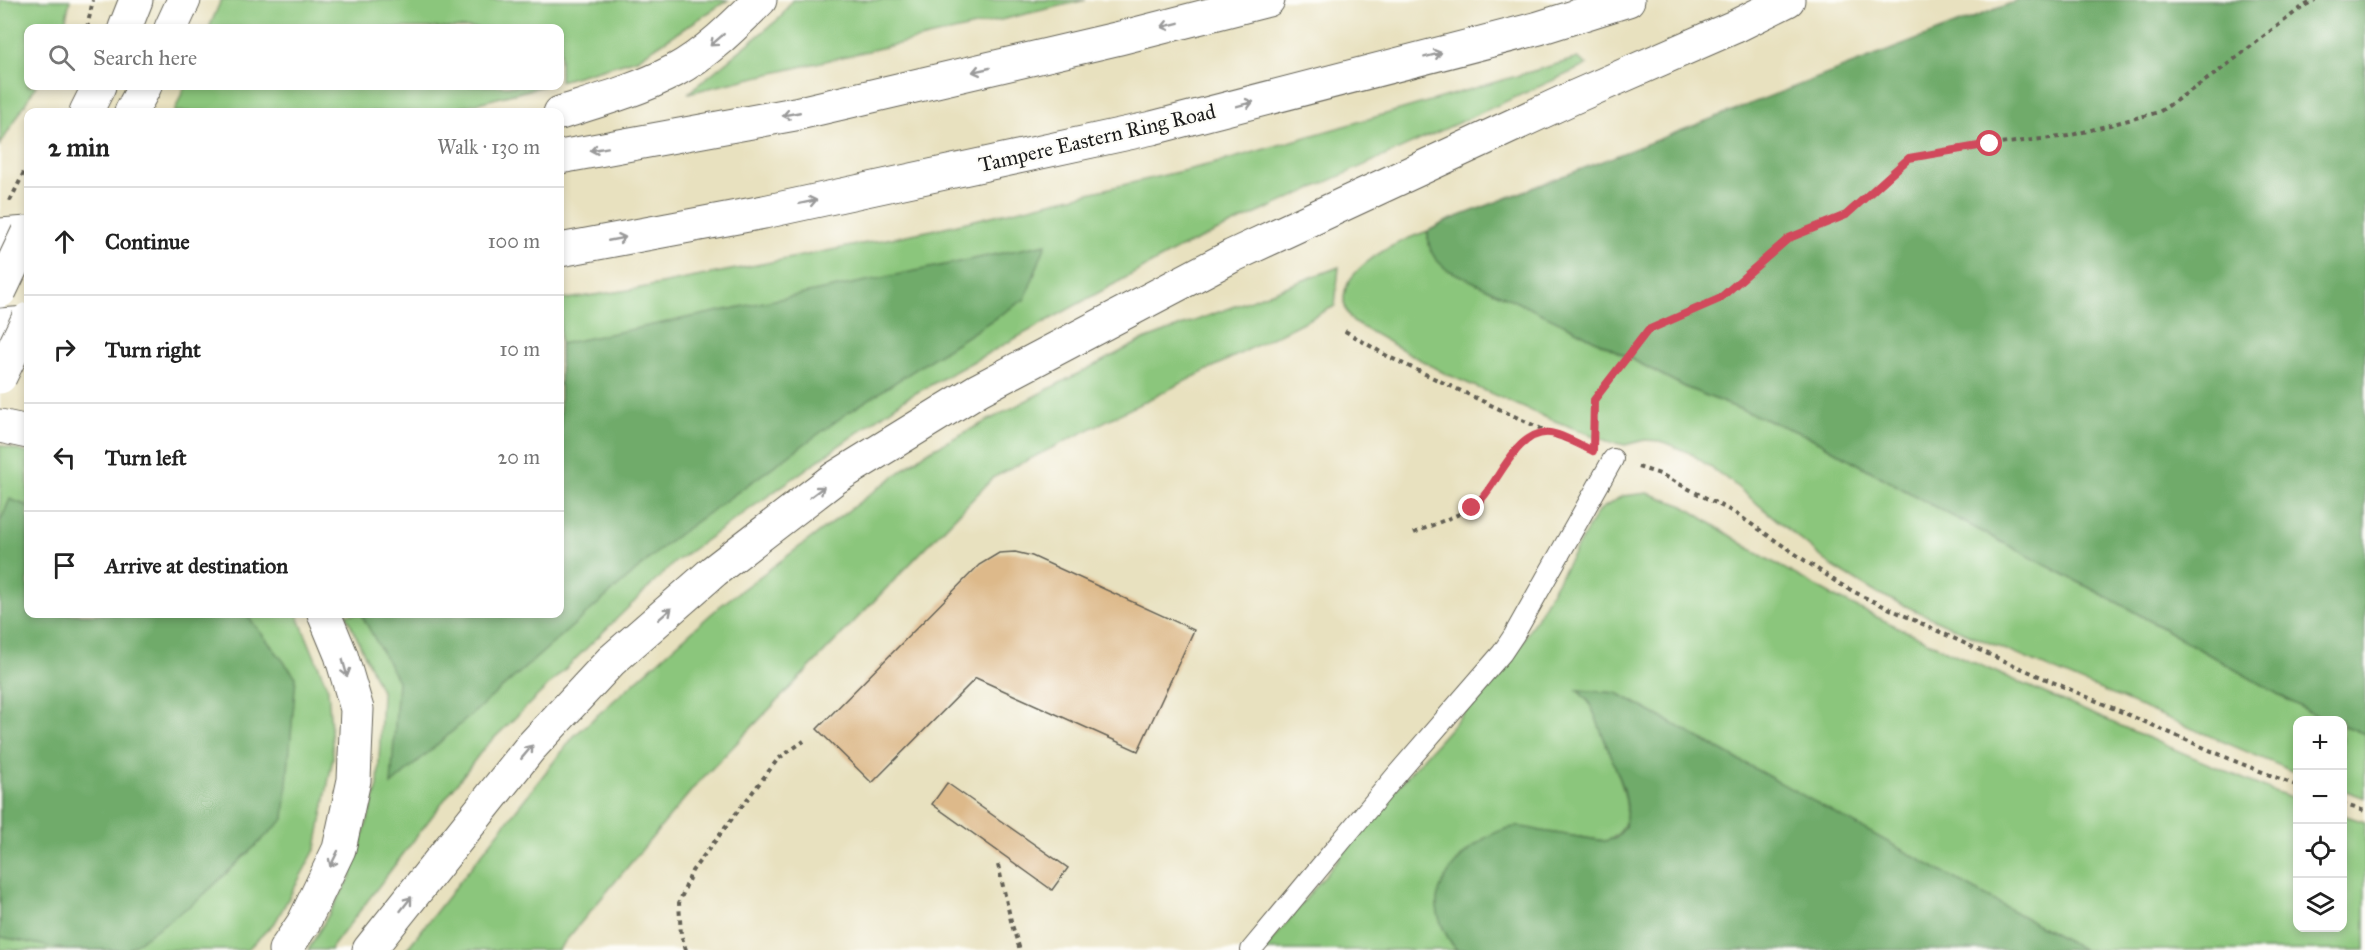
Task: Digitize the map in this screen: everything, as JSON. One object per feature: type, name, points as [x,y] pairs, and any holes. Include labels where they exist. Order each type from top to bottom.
[{"type":"main road","points":[[127,24],[136,0]]},
{"type":"main road","points":[[173,24],[184,0]]},
{"type":"main road","points":[[564,112],[616,95],[674,71],[705,50],[760,0]]},
{"type":"main road","points":[[564,156],[795,114],[1120,38],[1268,0]]},
{"type":"main road","name":"Tampere Eastern Ring Road","points":[[564,249],[764,212],[1152,128],[1539,28],[1629,0]]},
{"type":"main road","points":[[369,950],[530,748],[611,661],[714,571],[835,478],[978,390],[1232,256],[1572,98],[1734,27],[1788,0]]},
{"type":"main road","points":[[88,108],[97,90]]},
{"type":"main road","points":[[133,108],[143,90]]},
{"type":"main road","points":[[0,235],[24,232]]},
{"type":"main road","points":[[0,291],[24,240]]},
{"type":"main road","points":[[0,325],[24,322]]},
{"type":"main road","points":[[0,377],[24,329]]},
{"type":"main road","points":[[0,426],[24,431]]},
{"type":"main road","points":[[285,950],[304,922],[339,849],[354,780],[357,709],[341,655],[326,618]]},
{"type":"lane","points":[[1251,950],[1398,773],[1502,653],[1613,459]]},
{"type":"path","points":[[88,24],[93,0]]},
{"type":"path","points":[[1345,331],[1389,357],[1593,451],[1594,400],[1648,330],[1719,299],[1789,238],[1846,215],[1909,158],[1990,144],[2068,136],[2159,112],[2215,74],[2302,7],[2315,0]]},
{"type":"path","points":[[9,203],[24,172]]},
{"type":"path","points":[[1414,533],[1472,508],[1480,502],[1519,445],[1535,435],[1550,433]]},
{"type":"path","points":[[1613,459],[1660,474],[1706,496],[1838,583],[1864,597],[1979,650],[2293,784]]},
{"type":"path","points":[[686,950],[681,934],[679,903],[692,871],[778,759],[804,741]]},
{"type":"path","points":[[2347,805],[2365,811]]},
{"type":"path","points":[[998,865],[1020,950]]},
{"type":"green space","points":[[0,0],[70,0],[65,24],[24,24],[24,90],[34,90],[0,145]]},
{"type":"green space","points":[[221,0],[728,0],[637,59],[564,80],[564,24],[211,24]]},
{"type":"green space","points":[[792,0],[1086,0],[688,93],[781,17]]},
{"type":"green space","points":[[2019,0],[2365,0],[2365,734],[2347,727],[2347,716],[2319,716],[2311,713],[2124,606],[1935,507],[1810,437],[1687,388],[1570,327],[1446,269],[1432,253],[1428,231],[1447,221]]},
{"type":"green space","points":[[1578,58],[1587,65],[1178,249],[905,399],[675,562],[484,748],[330,950],[308,950],[350,878],[378,786],[382,693],[348,618],[564,618],[564,299],[636,289],[932,230],[1220,162]]},
{"type":"green space","points":[[183,90],[528,90],[459,108],[176,108]]},
{"type":"green space","points":[[1428,231],[1428,245],[1570,327],[1687,388],[1810,437],[1935,507],[2124,606],[2319,716],[2293,716],[2293,771],[1947,625],[1873,591],[1832,566],[1730,481],[1690,453],[1661,441],[1645,440],[1625,445],[1610,442],[1547,418],[1442,372],[1353,322],[1345,306],[1345,290],[1353,276],[1381,253]]},
{"type":"green space","points":[[1046,244],[1025,299],[849,412],[671,540],[391,785],[398,681],[363,618],[564,618],[564,343]]},
{"type":"green space","points":[[1339,267],[1335,306],[994,477],[697,784],[558,950],[406,950],[574,736],[720,606],[927,452],[1141,341]]},
{"type":"green space","points":[[0,445],[24,452],[24,618],[299,618],[328,689],[333,757],[316,848],[276,921],[247,950],[0,950]]},
{"type":"green space","points":[[1648,493],[1684,506],[1757,553],[1833,596],[1954,654],[2262,787],[2293,798],[2293,932],[2347,932],[2347,816],[2365,822],[2365,950],[2084,950],[1617,693],[1578,690],[1589,702],[1595,714],[1626,800],[1627,813],[1624,825],[1617,834],[1605,841],[1517,827],[1451,943],[1457,950],[1264,950],[1392,793],[1515,655],[1598,511],[1622,496]]},
{"type":"green space","points":[[10,499],[24,504],[24,618],[249,618],[296,677],[284,819],[198,900],[127,950],[67,950],[0,937],[0,522]]},
{"type":"green space","points":[[1577,690],[1617,693],[2084,950],[1457,950],[1439,917],[1437,902],[1449,872],[1468,851],[1490,835],[1514,827],[1605,841],[1616,838],[1625,827],[1627,806],[1624,789],[1590,703]]},
{"type":"green space","points":[[2347,727],[2365,734],[2365,798],[2347,791]]},
{"type":"building","points":[[1015,552],[1032,556],[1194,630],[1138,751],[976,678],[872,783],[817,729],[979,565],[999,553]]},
{"type":"building","points":[[947,783],[1068,868],[1052,890],[932,804]]},
{"type":"route","points":[[1472,508],[1490,491],[1519,445],[1535,435],[1550,433],[1593,451],[1594,400],[1648,330],[1719,299],[1789,238],[1846,215],[1909,158],[1990,144]]}]
